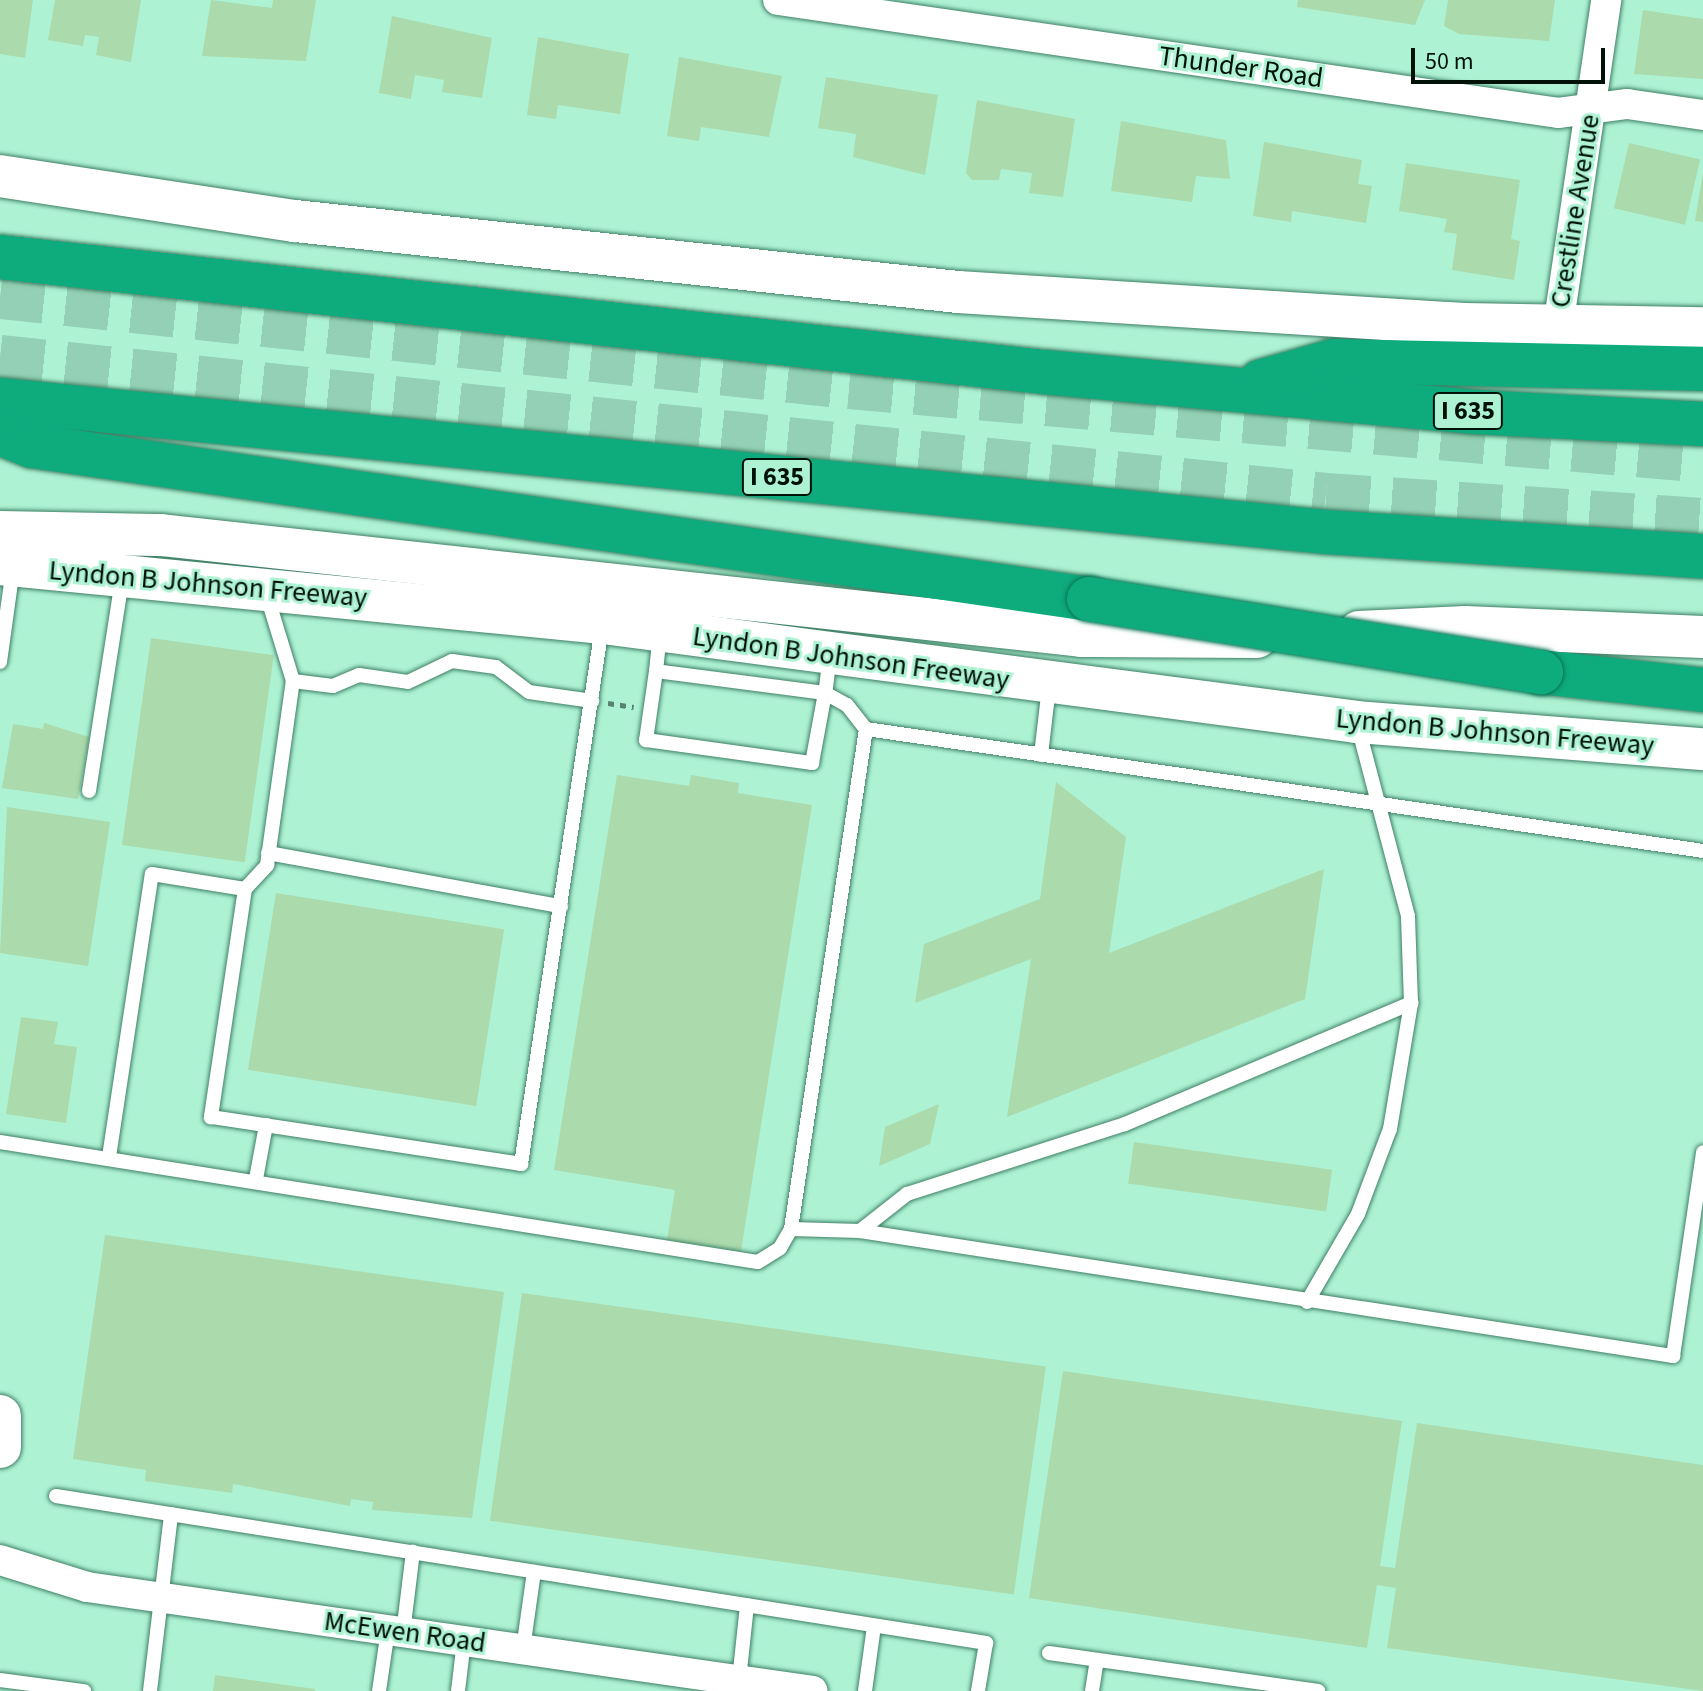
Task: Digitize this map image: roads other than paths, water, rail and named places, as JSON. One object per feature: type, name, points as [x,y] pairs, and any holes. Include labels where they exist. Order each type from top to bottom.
[{"type":"highway","name":"I 635","points":[[0,257],[1234,389],[1703,424]]},
{"type":"highway","points":[[1234,389],[1334,361],[1703,369]]},
{"type":"highway","name":"I 635","points":[[0,400],[1327,532],[1703,556]]},
{"type":"highway","points":[[0,433],[64,451],[1089,599],[1541,672],[1703,690]]},
{"type":"main road","points":[[0,176],[264,217],[958,292],[1558,327],[1703,328]]},
{"type":"main road","points":[[5,554],[161,535],[1081,636],[1202,639],[1465,627],[1703,637]]},
{"type":"main road","name":"Lyndon B Johnson Freeway","points":[[5,554],[123,576],[603,623],[658,651],[828,674],[1049,687],[1357,722],[1703,749]]},
{"type":"main road","points":[[0,1416],[0,1447]]},
{"type":"street","name":"Thunder Road","points":[[778,0],[1558,113],[1627,104],[1703,115]]},
{"type":"street","name":"Crestline Avenue","points":[[1558,327],[1606,0]]},
{"type":"street","name":"McEwen Road","points":[[0,1560],[87,1587],[813,1691]]},
{"type":"lane","points":[[0,658],[5,554]]},
{"type":"lane","points":[[89,791],[123,576]]},
{"type":"lane","points":[[265,588],[293,681],[268,853],[245,889],[211,1117],[521,1164],[603,623]]},
{"type":"lane","points":[[658,651],[646,740],[812,763],[828,674]]},
{"type":"lane","points":[[293,681],[333,686],[359,675],[408,682],[452,661],[496,667],[529,692],[592,701]]},
{"type":"lane","points":[[828,674],[866,729],[1703,851]]},
{"type":"lane","points":[[1041,755],[1049,687]]},
{"type":"lane","points":[[1307,1302],[1358,1214],[1390,1129],[1411,1003],[1408,916],[1357,722]]},
{"type":"lane","points":[[0,1142],[256,1179],[758,1262],[780,1248],[791,1229],[866,729]]},
{"type":"lane","points":[[268,853],[561,906]]},
{"type":"lane","points":[[109,1157],[152,874],[245,889]]},
{"type":"lane","points":[[860,1231],[907,1194],[1125,1124],[1411,1003]]},
{"type":"lane","points":[[256,1179],[266,1125]]},
{"type":"lane","points":[[791,1229],[860,1231],[1673,1356],[1703,1152]]},
{"type":"lane","points":[[56,1496],[986,1643],[978,1691]]},
{"type":"lane","points":[[150,1691],[171,1514]]},
{"type":"lane","points":[[379,1691],[413,1552]]},
{"type":"lane","points":[[523,1649],[534,1572]]},
{"type":"lane","points":[[739,1680],[747,1605]]},
{"type":"lane","points":[[865,1691],[874,1626]]},
{"type":"lane","points":[[458,1691],[464,1641]]},
{"type":"lane","points":[[1049,1653],[1318,1691]]},
{"type":"lane","points":[[1092,1691],[1097,1660]]},
{"type":"lane","points":[[0,1680],[84,1691]]},
{"type":"tunnel","points":[[0,297],[849,387],[1703,461]]},
{"type":"tunnel","points":[[0,357],[1326,495],[1703,520]]}]
